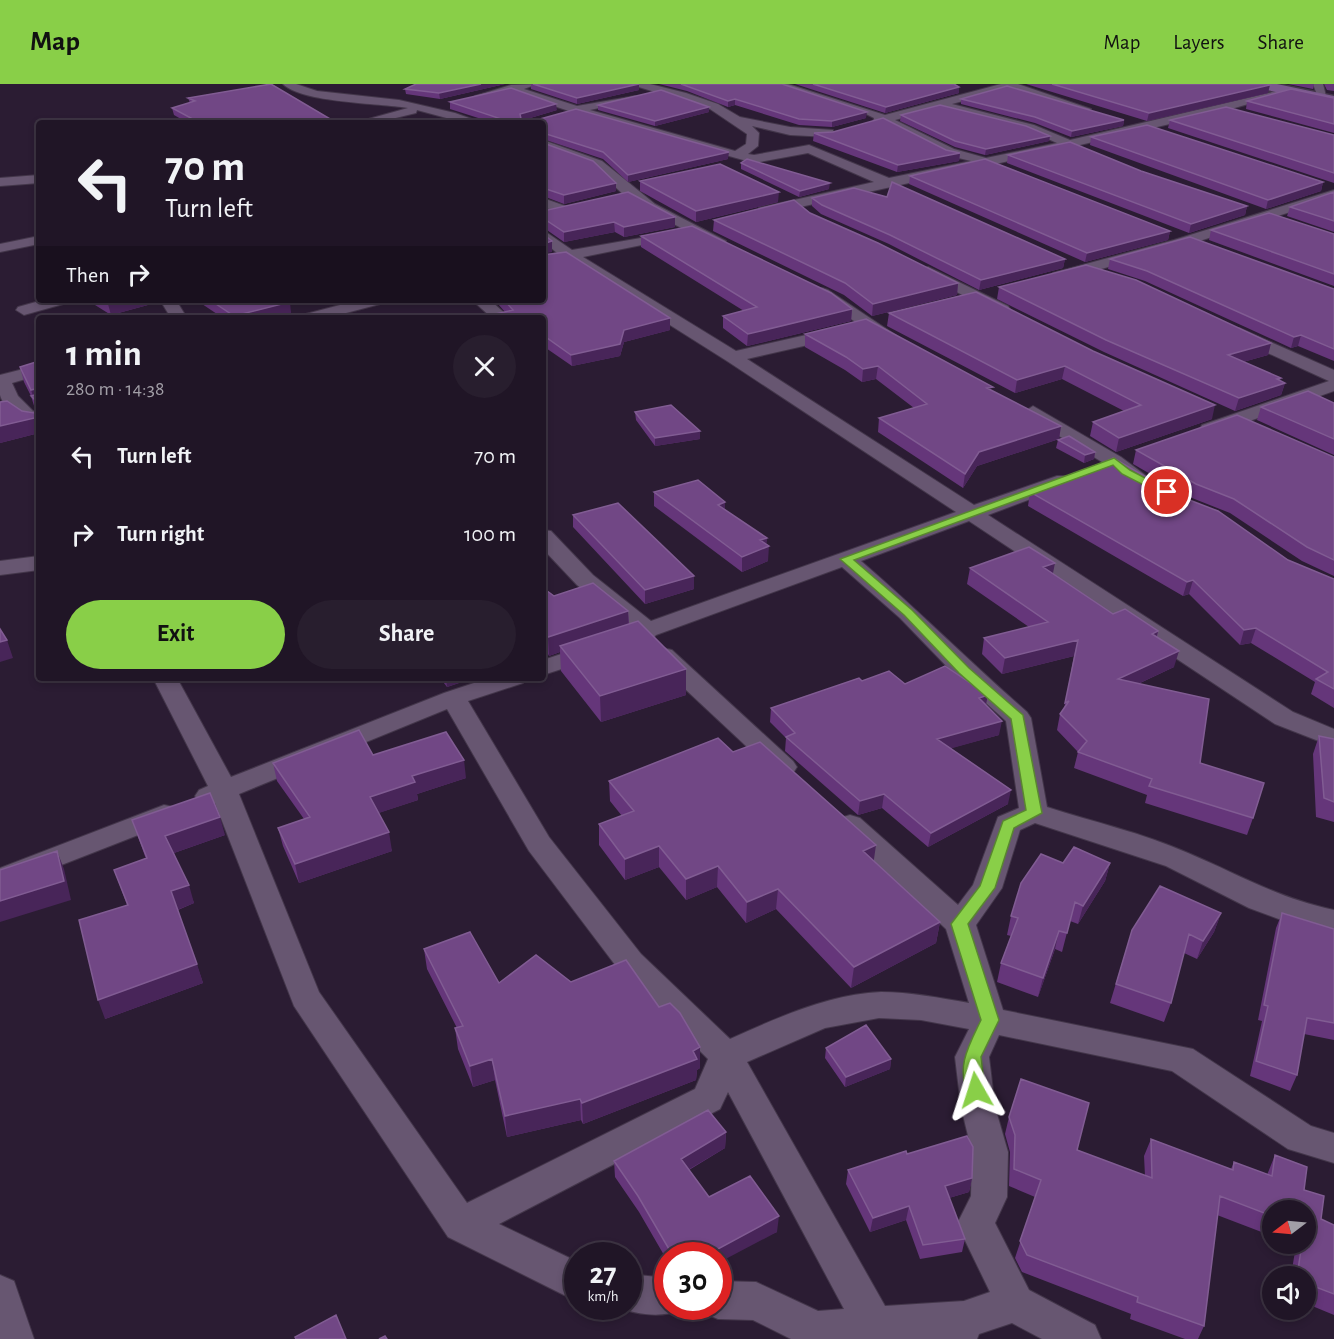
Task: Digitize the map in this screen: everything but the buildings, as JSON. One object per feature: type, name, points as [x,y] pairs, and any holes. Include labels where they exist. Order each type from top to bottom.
[{"type":"main road","points":[[1257,84],[1290,91],[1325,94]]},
{"type":"street","points":[[288,84],[305,91],[373,99],[465,120]]},
{"type":"street","points":[[499,84],[576,110],[754,159]]},
{"type":"street","points":[[374,120],[532,84]]},
{"type":"street","points":[[634,84],[663,90],[741,120],[809,133],[843,130]]},
{"type":"street","points":[[556,115],[690,84]]},
{"type":"street","points":[[777,84],[870,112],[950,152],[1010,170]]},
{"type":"street","points":[[863,125],[1010,85],[1096,112]]},
{"type":"street","points":[[751,214],[888,182],[1069,145],[1224,109],[1290,91]]},
{"type":"street","points":[[938,104],[1030,127],[1091,153]]},
{"type":"street","points":[[1224,109],[1245,115]]},
{"type":"street","points":[[1116,118],[1169,134]]},
{"type":"street","points":[[736,155],[752,146],[753,133],[741,120]]},
{"type":"street","points":[[546,145],[598,164],[626,193],[732,248]]},
{"type":"street","points":[[723,168],[754,159],[808,149],[911,191]]},
{"type":"street","points":[[0,182],[36,179]]},
{"type":"street","points":[[626,193],[648,184]]},
{"type":"street","points":[[1045,280],[1188,240],[1264,215],[1330,189]]},
{"type":"street","points":[[775,193],[796,203],[815,219]]},
{"type":"street","points":[[546,203],[569,209],[546,214]]},
{"type":"street","points":[[1244,208],[1284,222]]},
{"type":"street","points":[[546,259],[717,223]]},
{"type":"street","points":[[1166,231],[1210,248]]},
{"type":"street","points":[[546,236],[568,254],[733,357],[1284,718],[1334,739]]},
{"type":"street","points":[[0,248],[36,241]]},
{"type":"street","points":[[1062,259],[1083,269],[1117,279]]},
{"type":"street","points":[[914,265],[1017,317]]},
{"type":"street","points":[[807,286],[837,300],[870,324],[905,344]]},
{"type":"street","points":[[956,301],[1003,290]]},
{"type":"street","points":[[24,310],[50,303]]},
{"type":"street","points":[[318,313],[364,303]]},
{"type":"street","points":[[484,303],[498,315]]},
{"type":"street","points":[[733,357],[893,318]]},
{"type":"street","points":[[1226,326],[1334,377]]},
{"type":"street","points":[[33,422],[10,398],[1,380],[36,371]]},
{"type":"street","points":[[1193,435],[1334,386]]},
{"type":"street","points":[[1018,405],[1114,461],[1126,472],[1158,488]]},
{"type":"street","points":[[1216,410],[1260,429]]},
{"type":"street","points":[[546,667],[646,633],[1137,453]]},
{"type":"street","points":[[546,539],[585,580],[646,633],[695,687],[750,734],[801,783]]},
{"type":"street","points":[[846,559],[908,613],[964,670],[1018,718],[1034,813]]},
{"type":"street","points":[[0,568],[36,563]]},
{"type":"street","points":[[167,681],[224,790],[306,997],[460,1225],[564,1275]]},
{"type":"street","points":[[0,879],[453,698],[505,681]]},
{"type":"street","points":[[453,698],[539,844],[630,962],[726,1056],[874,1325]]},
{"type":"street","points":[[826,806],[960,924],[990,1020],[972,1057],[978,1107],[990,1152],[989,1197],[976,1224],[1015,1303],[1081,1339]]},
{"type":"street","points":[[960,924],[987,888],[1008,825],[1034,813],[1176,859],[1260,900],[1295,913],[1334,921]]},
{"type":"street","points":[[460,1225],[708,1099],[726,1056],[807,1020],[879,1005],[930,1010],[990,1020],[1181,1059],[1300,1138],[1334,1148]]},
{"type":"street","points":[[0,1294],[14,1339]]},
{"type":"street","points":[[732,1300],[756,1301],[816,1331],[874,1325],[961,1330],[1015,1303]]},
{"type":"route","points":[[976,1090],[972,1057],[990,1020],[960,924],[987,888],[1008,825],[1034,813],[1018,718],[964,670],[908,613],[846,559],[1114,461],[1126,472],[1167,492]]}]
